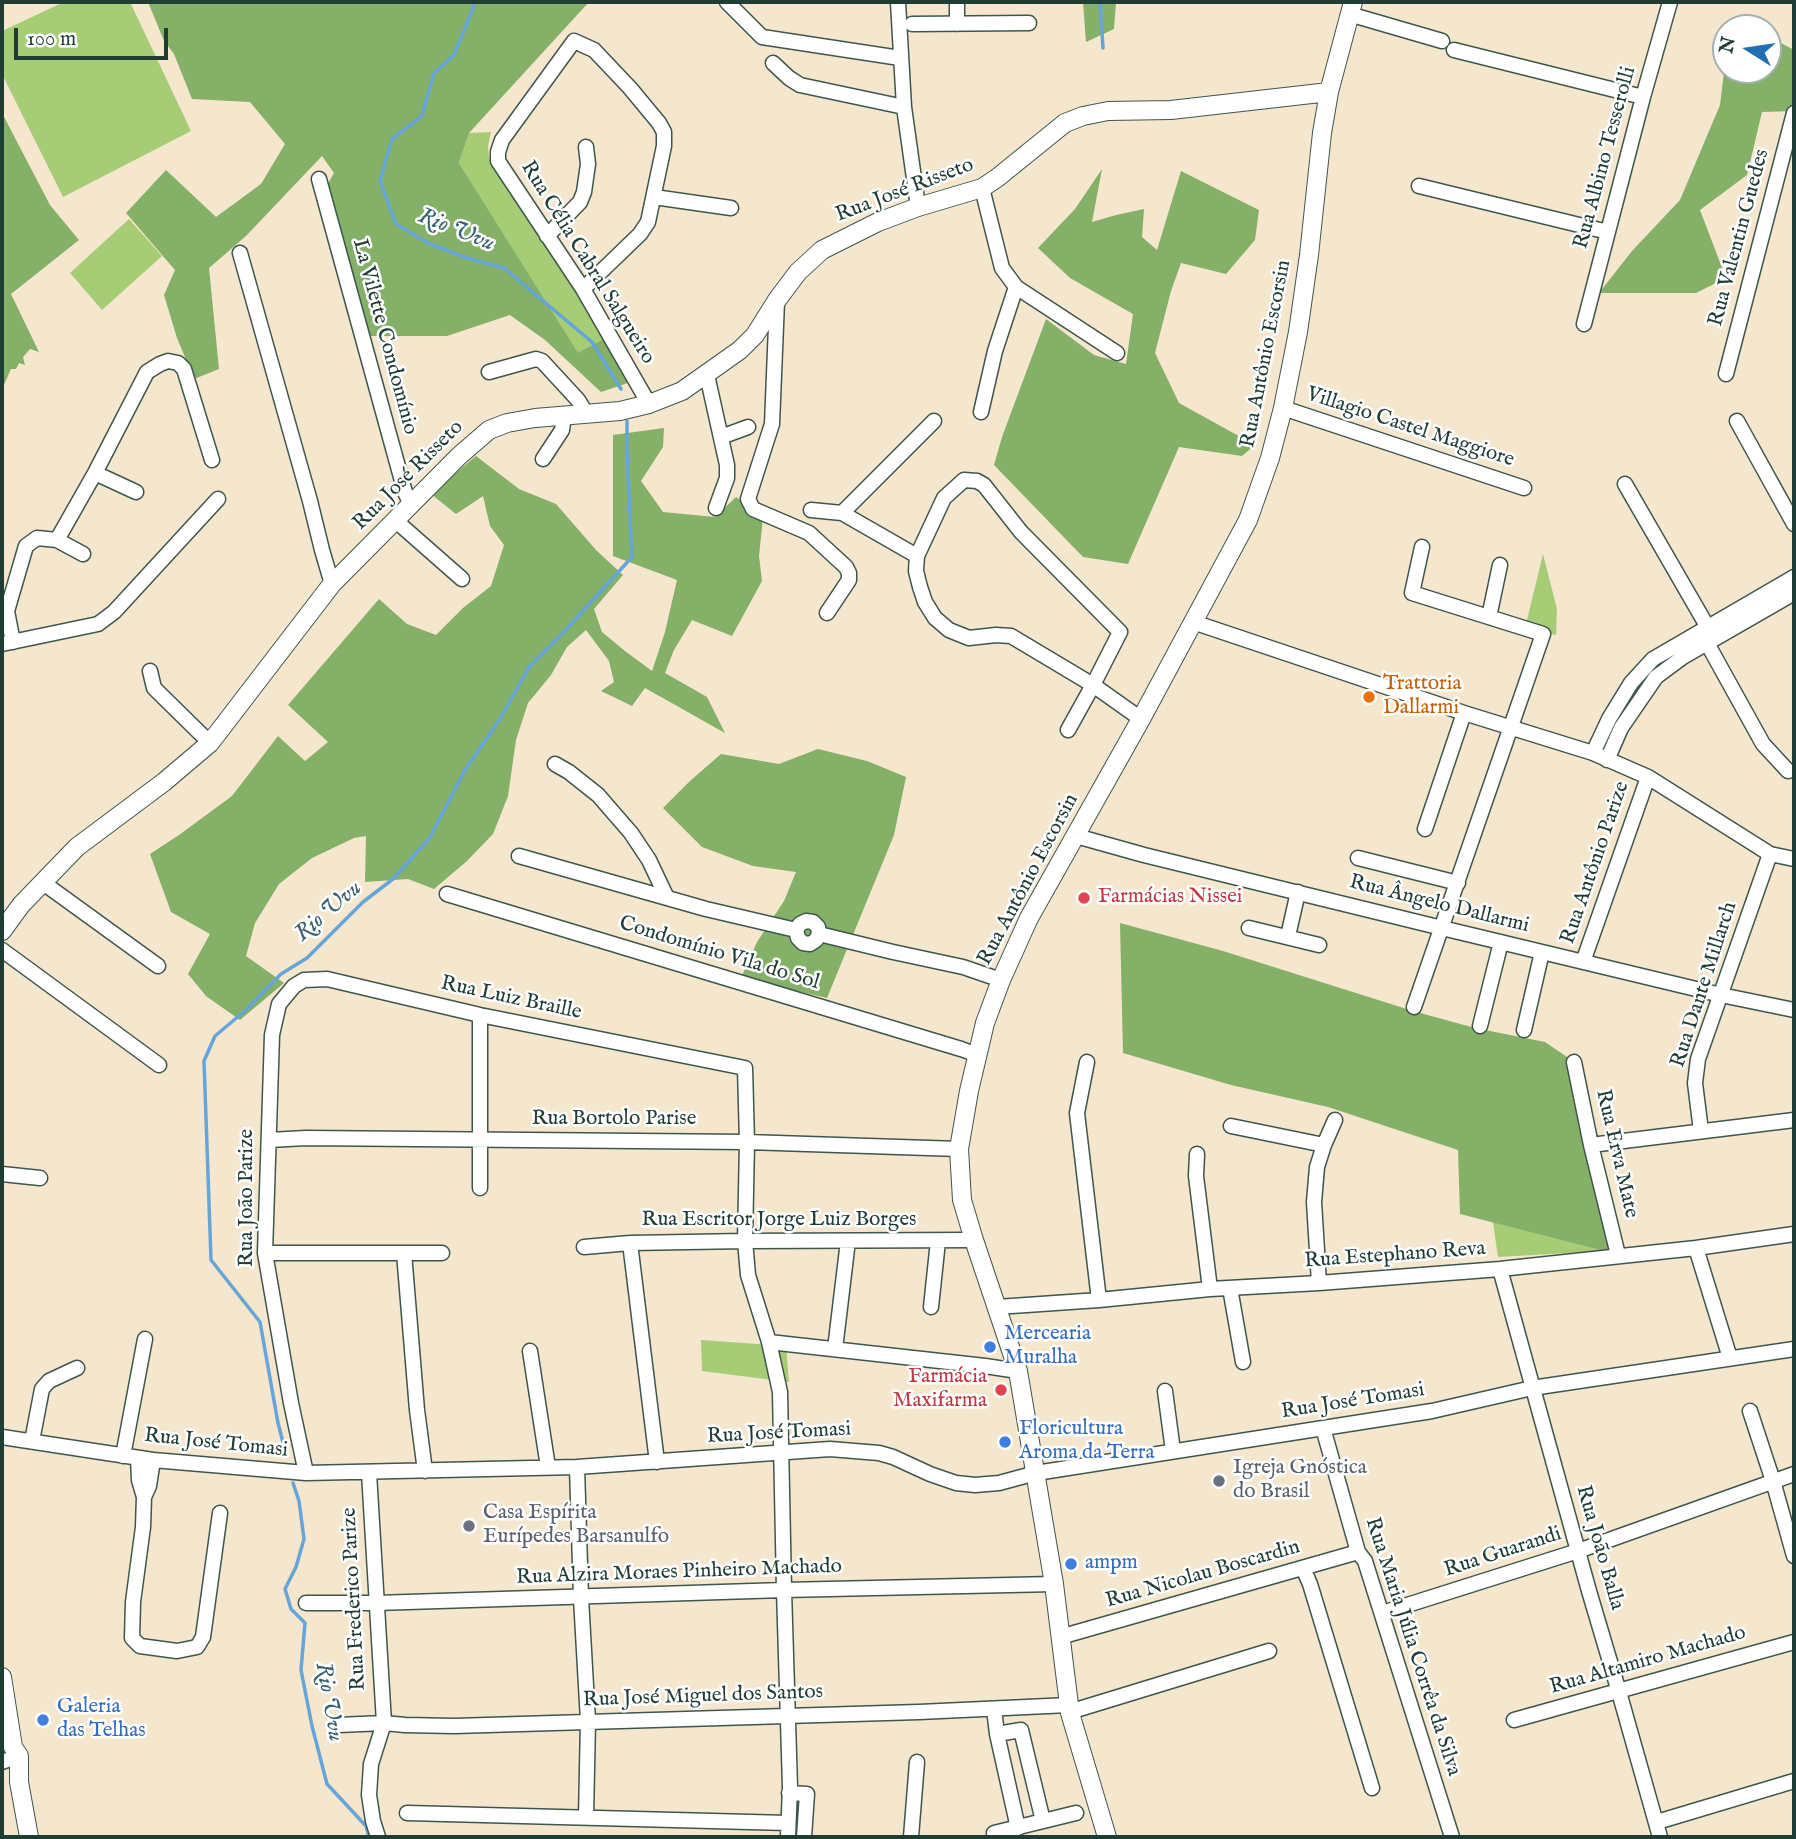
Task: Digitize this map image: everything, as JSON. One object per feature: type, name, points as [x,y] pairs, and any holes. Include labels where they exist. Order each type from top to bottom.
[{"type":"main road","name":"Rua Antônio Escorsin","points":[[1107,1837],[1070,1709],[1054,1584],[1018,1371],[962,1200],[959,1149],[985,1023],[1001,980],[1029,918],[1141,719],[1248,520],[1270,458],[1300,320],[1329,92],[1351,8]]},
{"type":"main road","name":"Rua José Risseto","points":[[2,932],[42,882],[77,847],[164,782],[210,743],[332,584],[459,456],[489,430],[507,423],[620,411],[649,404],[682,391],[740,350],[755,335],[798,272],[822,250],[878,222],[918,206],[982,188],[1065,123],[1108,111],[1182,109],[1329,92]]},
{"type":"main road","points":[[2,1677],[13,1747],[10,1759],[19,1782],[29,1837]]},
{"type":"street","points":[[727,2],[762,37],[900,58]]},
{"type":"street","points":[[898,2],[904,107],[918,206]]},
{"type":"street","points":[[957,2],[957,24]]},
{"type":"street","name":"Rua Albino Tesserolli","points":[[1584,324],[1670,2]]},
{"type":"street","points":[[1351,8],[1448,45],[1643,97]]},
{"type":"street","points":[[912,24],[1029,23]]},
{"type":"street","name":"Rua Célia Cabral Salgueiro","points":[[649,404],[583,289],[498,161],[502,140],[574,41],[594,50],[664,132],[664,146],[654,197]]},
{"type":"street","points":[[773,63],[800,85],[904,107]]},
{"type":"street","name":"Rua Valentin Guedes","points":[[1726,374],[1792,131],[1794,114]]},
{"type":"street","points":[[547,236],[580,202],[588,164],[586,147]]},
{"type":"street","name":"La Vilette Condomínio","points":[[319,179],[405,492],[411,505]]},
{"type":"street","points":[[1419,186],[1608,232]]},
{"type":"street","points":[[982,188],[1002,268],[1016,287],[1117,354]]},
{"type":"street","points":[[583,289],[640,234],[648,222],[654,197],[731,208]]},
{"type":"street","points":[[240,253],[332,584]]},
{"type":"street","points":[[981,412],[995,351],[1016,287]]},
{"type":"street","points":[[777,300],[772,424],[748,499],[753,509],[809,533],[846,567],[849,580],[827,613]]},
{"type":"street","points":[[489,372],[536,359],[542,361],[578,400],[586,413]]},
{"type":"street","points":[[57,540],[147,372],[160,364],[168,361],[178,363],[184,369],[212,460]]},
{"type":"street","points":[[707,375],[727,465],[727,478],[716,508]]},
{"type":"street","name":"Villagio Castel Maggiore","points":[[1283,408],[1524,488]]},
{"type":"street","points":[[543,459],[562,430],[564,415]]},
{"type":"street","points":[[842,513],[934,421]]},
{"type":"street","points":[[1737,421],[1794,524]]},
{"type":"street","points":[[721,437],[748,428]]},
{"type":"street","points":[[95,473],[135,492]]},
{"type":"street","points":[[1068,730],[1093,685],[1120,632],[1021,532],[984,485],[977,481],[964,480],[944,498],[918,556],[916,572],[925,602],[935,618],[949,630],[969,638],[1011,636],[1093,685],[1141,719]]},
{"type":"street","points":[[1625,484],[1707,626]]},
{"type":"street","points":[[83,554],[57,540],[37,538],[26,546],[7,611],[7,643],[98,624],[114,612],[218,499]]},
{"type":"street","points":[[811,510],[842,513],[918,556]]},
{"type":"street","points":[[396,521],[462,579]]},
{"type":"street","points":[[1414,1007],[1543,634],[1412,593],[1422,547]]},
{"type":"street","points":[[1489,617],[1500,565]]},
{"type":"street","points":[[1607,760],[1621,728],[1656,677],[1761,604],[1794,577]]},
{"type":"street","points":[[1593,753],[1620,700],[1653,659],[1707,626],[1794,593]]},
{"type":"street","points":[[1193,622],[1464,713],[1593,753],[1648,777],[1770,854],[1794,859]]},
{"type":"street","points":[[1707,643],[1763,744],[1788,771]]},
{"type":"street","points":[[150,671],[154,688],[210,743]]},
{"type":"street","points":[[1620,700],[1634,708]]},
{"type":"street","points":[[1425,829],[1464,713]]},
{"type":"street","points":[[555,764],[598,795],[631,833],[649,860],[667,898]]},
{"type":"street","name":"Rua Antônio Parize","points":[[1583,962],[1648,777]]},
{"type":"street","name":"Rua Ângelo Dallarmi","points":[[1076,836],[1442,928],[1794,1010]]},
{"type":"street","name":"Rua Dante Millarch","points":[[1701,1130],[1695,1083],[1698,1059],[1770,854]]},
{"type":"street","points":[[519,856],[667,898],[796,930],[806,921],[813,922],[818,927],[819,934],[963,967],[1001,980]]},
{"type":"street","points":[[1358,858],[1458,883]]},
{"type":"street","points":[[42,882],[158,966]]},
{"type":"street","points":[[1288,936],[1298,892]]},
{"type":"street","name":"Condomínio Vila do Sol","points":[[447,894],[978,1055]]},
{"type":"street","points":[[1249,928],[1320,944]]},
{"type":"street","points":[[1480,1026],[1501,942]]},
{"type":"street","points":[[2,950],[159,1065]]},
{"type":"street","points":[[1524,1030],[1542,952]]},
{"type":"street","name":"Rua Luiz Braille","points":[[279,1004],[293,986],[304,980],[327,979],[480,1015],[745,1068],[747,1142]]},
{"type":"street","name":"Rua João Parize","points":[[279,1004],[272,1035],[265,1253],[306,1473]]},
{"type":"street","points":[[480,1015],[480,1188]]},
{"type":"street","points":[[1087,1062],[1077,1124],[1099,1300]]},
{"type":"street","name":"Rua Erva Mate","points":[[1574,1062],[1618,1255]]},
{"type":"street","points":[[1319,1283],[1314,1202],[1317,1167],[1335,1120]]},
{"type":"street","points":[[1591,1145],[1794,1120]]},
{"type":"street","points":[[1231,1126],[1324,1145]]},
{"type":"street","name":"Rua Bortolo Parise","points":[[269,1140],[306,1138],[747,1142],[959,1149]]},
{"type":"street","points":[[407,1812],[586,1817],[788,1830],[780,1392],[769,1342],[748,1275],[745,1241],[747,1142]]},
{"type":"street","points":[[1197,1153],[1196,1176],[1210,1289]]},
{"type":"street","points":[[2,1174],[40,1178]]},
{"type":"street","name":"Rua Estephano Reva","points":[[997,1307],[1500,1269],[1696,1248],[1794,1234]]},
{"type":"street","name":"Rua Escritor Jorge Luiz Borges","points":[[584,1247],[630,1243],[974,1240]]},
{"type":"street","points":[[835,1349],[848,1241]]},
{"type":"street","points":[[931,1307],[938,1241]]},
{"type":"street","points":[[630,1243],[657,1462]]},
{"type":"street","points":[[1696,1248],[1730,1358]]},
{"type":"street","points":[[265,1253],[442,1253]]},
{"type":"street","points":[[404,1254],[425,1471]]},
{"type":"street","name":"Rua João Balla","points":[[1500,1269],[1660,1837]]},
{"type":"street","points":[[1230,1288],[1243,1362]]},
{"type":"street","points":[[145,1339],[130,1457],[144,1497],[132,1638],[140,1646],[177,1651],[197,1647],[203,1637],[220,1513]]},
{"type":"street","points":[[769,1342],[1018,1371]]},
{"type":"street","name":"Rua José Tomasi","points":[[2,1437],[153,1460],[306,1473],[577,1467],[830,1449],[879,1453],[956,1483],[975,1485],[1432,1411],[1532,1388],[1794,1349]]},
{"type":"street","points":[[530,1351],[548,1467]]},
{"type":"street","points":[[32,1441],[42,1389],[49,1381],[77,1368]]},
{"type":"street","points":[[1165,1391],[1173,1451]]},
{"type":"street","points":[[1750,1411],[1794,1556]]},
{"type":"street","name":"Rua Maria Júlia Corrêa da Silva","points":[[1323,1428],[1358,1552],[1365,1560],[1452,1837]]},
{"type":"street","points":[[144,1497],[149,1486],[153,1460]]},
{"type":"street","points":[[577,1467],[589,1721],[586,1817]]},
{"type":"street","name":"Rua Frederico Parize","points":[[369,1473],[384,1723]]},
{"type":"street","name":"Rua Guarandi","points":[[1382,1613],[1578,1551],[1794,1474]]},
{"type":"street","name":"Rua Nicolau Boscardin","points":[[1060,1637],[1358,1552]]},
{"type":"street","points":[[1303,1568],[1372,1788]]},
{"type":"street","name":"Rua Alzira Moraes Pinheiro Machado","points":[[306,1603],[1054,1584]]},
{"type":"street","name":"Rua Altamiro Machado","points":[[1514,1720],[1794,1642]]},
{"type":"street","name":"Rua José Miguel dos Santos","points":[[338,1725],[384,1723],[454,1726],[1070,1709],[1269,1651]]},
{"type":"street","points":[[994,1709],[1018,1828]]},
{"type":"street","points":[[378,1837],[369,1795],[371,1764],[384,1723]]},
{"type":"street","points":[[997,1734],[1021,1730],[1043,1821]]},
{"type":"street","points":[[911,1837],[917,1762]]},
{"type":"street","points":[[1657,1822],[1794,1781]]},
{"type":"street","points":[[789,1793],[807,1794],[804,1837]]},
{"type":"street","points":[[994,1833],[1076,1813]]},
{"type":"green space","points":[[64,2],[130,2],[191,131],[63,197],[2,74],[2,31]]},
{"type":"green space","points":[[148,2],[589,2],[469,133],[459,163],[578,353],[607,337],[631,382],[601,392],[545,340],[510,315],[447,336],[364,336],[327,185],[334,173],[322,156],[246,236],[209,268],[219,369],[194,379],[177,338],[164,295],[175,270],[126,213],[166,170],[216,217],[261,184],[285,144],[250,102],[192,99],[174,54],[164,41]]},
{"type":"green space","points":[[1083,2],[1116,2],[1114,29],[1086,42]]},
{"type":"green space","points":[[1782,44],[1794,50],[1794,111],[1762,112],[1747,175],[1700,210],[1726,278],[1696,293],[1599,293],[1632,251],[1680,200],[1720,105],[1723,84],[1782,84]]},
{"type":"green space","points":[[2,113],[50,205],[79,240],[11,294],[39,352],[30,349],[23,357],[25,365],[19,363],[16,369],[11,369],[2,386]]},
{"type":"green space","points":[[491,132],[489,158],[607,337],[578,354],[459,163],[469,133]]},
{"type":"green space","points":[[1102,169],[1092,222],[1144,209],[1142,237],[1157,250],[1181,171],[1259,210],[1255,240],[1226,274],[1181,263],[1155,353],[1179,403],[1255,445],[1242,456],[1179,447],[1128,564],[1083,557],[994,465],[1046,319],[1094,355],[1126,364],[1133,314],[1070,278],[1038,248],[1075,209]]},
{"type":"green space","points":[[129,219],[162,256],[102,310],[70,273]]},
{"type":"green space","points":[[664,428],[663,447],[641,481],[663,512],[715,517],[736,497],[763,518],[759,556],[762,581],[732,636],[692,620],[674,650],[665,673],[707,697],[725,733],[645,688],[632,706],[601,691],[614,682],[609,661],[586,630],[567,647],[551,675],[528,703],[516,740],[508,796],[493,834],[467,861],[434,889],[408,879],[365,882],[366,836],[354,838],[312,858],[279,884],[255,923],[246,956],[284,983],[240,1020],[206,996],[188,974],[210,934],[171,912],[150,854],[232,796],[278,736],[305,761],[328,742],[288,705],[379,599],[407,624],[436,635],[463,608],[491,586],[504,545],[490,526],[483,496],[456,514],[431,494],[476,456],[519,489],[556,504],[596,550],[623,575],[594,609],[602,632],[652,671],[665,632],[677,580],[613,556],[613,435]]},
{"type":"green space","points":[[1543,554],[1557,609],[1556,635],[1525,628]]},
{"type":"green space","points":[[818,749],[867,761],[906,777],[894,835],[827,998],[741,978],[757,942],[784,901],[796,872],[753,866],[702,847],[663,808],[721,754],[779,764]]},
{"type":"green space","points":[[1120,923],[1223,951],[1413,1011],[1475,1028],[1545,1042],[1573,1061],[1612,1249],[1604,1251],[1460,1214],[1458,1150],[1328,1107],[1231,1085],[1123,1053]]},
{"type":"green space","points":[[1493,1222],[1604,1251],[1498,1257]]},
{"type":"green space","points":[[701,1340],[786,1346],[789,1382],[702,1371]]},
{"type":"waterway","name":"Rio Uvu","points":[[473,2],[474,6],[454,55],[434,73],[422,116],[392,139],[380,181],[396,224],[430,244],[504,268],[592,342],[621,389]]},
{"type":"waterway","points":[[1100,2],[1103,48]]},
{"type":"waterway","name":"Rio Uvu","points":[[286,1454],[260,1322],[211,1260],[204,1061],[215,1036],[246,1010],[281,974],[307,958],[363,902],[393,879],[429,839],[465,770],[500,719],[529,667],[632,557],[627,421]]},
{"type":"waterway","name":"Rio Uvu","points":[[293,1483],[299,1501],[304,1539],[296,1567],[285,1589],[291,1609],[305,1623],[301,1670],[312,1726],[327,1784],[366,1826],[369,1837]]},
{"type":"place","name":"Trattoria Dallarmi","points":[[1369,697]]},
{"type":"place","name":"Farmácias Nissei","points":[[1084,898]]},
{"type":"place","name":"Mercearia Muralha","points":[[990,1347]]},
{"type":"place","name":"Farmácia Maxifarma","points":[[1001,1390]]},
{"type":"place","name":"Floricultura Aroma da Terra","points":[[1005,1442]]},
{"type":"place","name":"Igreja Gnóstica do Brasil","points":[[1219,1481]]},
{"type":"place","name":"Casa Espírita Eurípedes Barsanulfo","points":[[469,1526]]},
{"type":"place","name":"ampm","points":[[1071,1564]]},
{"type":"place","name":"Galeria das Telhas","points":[[43,1720]]}]
